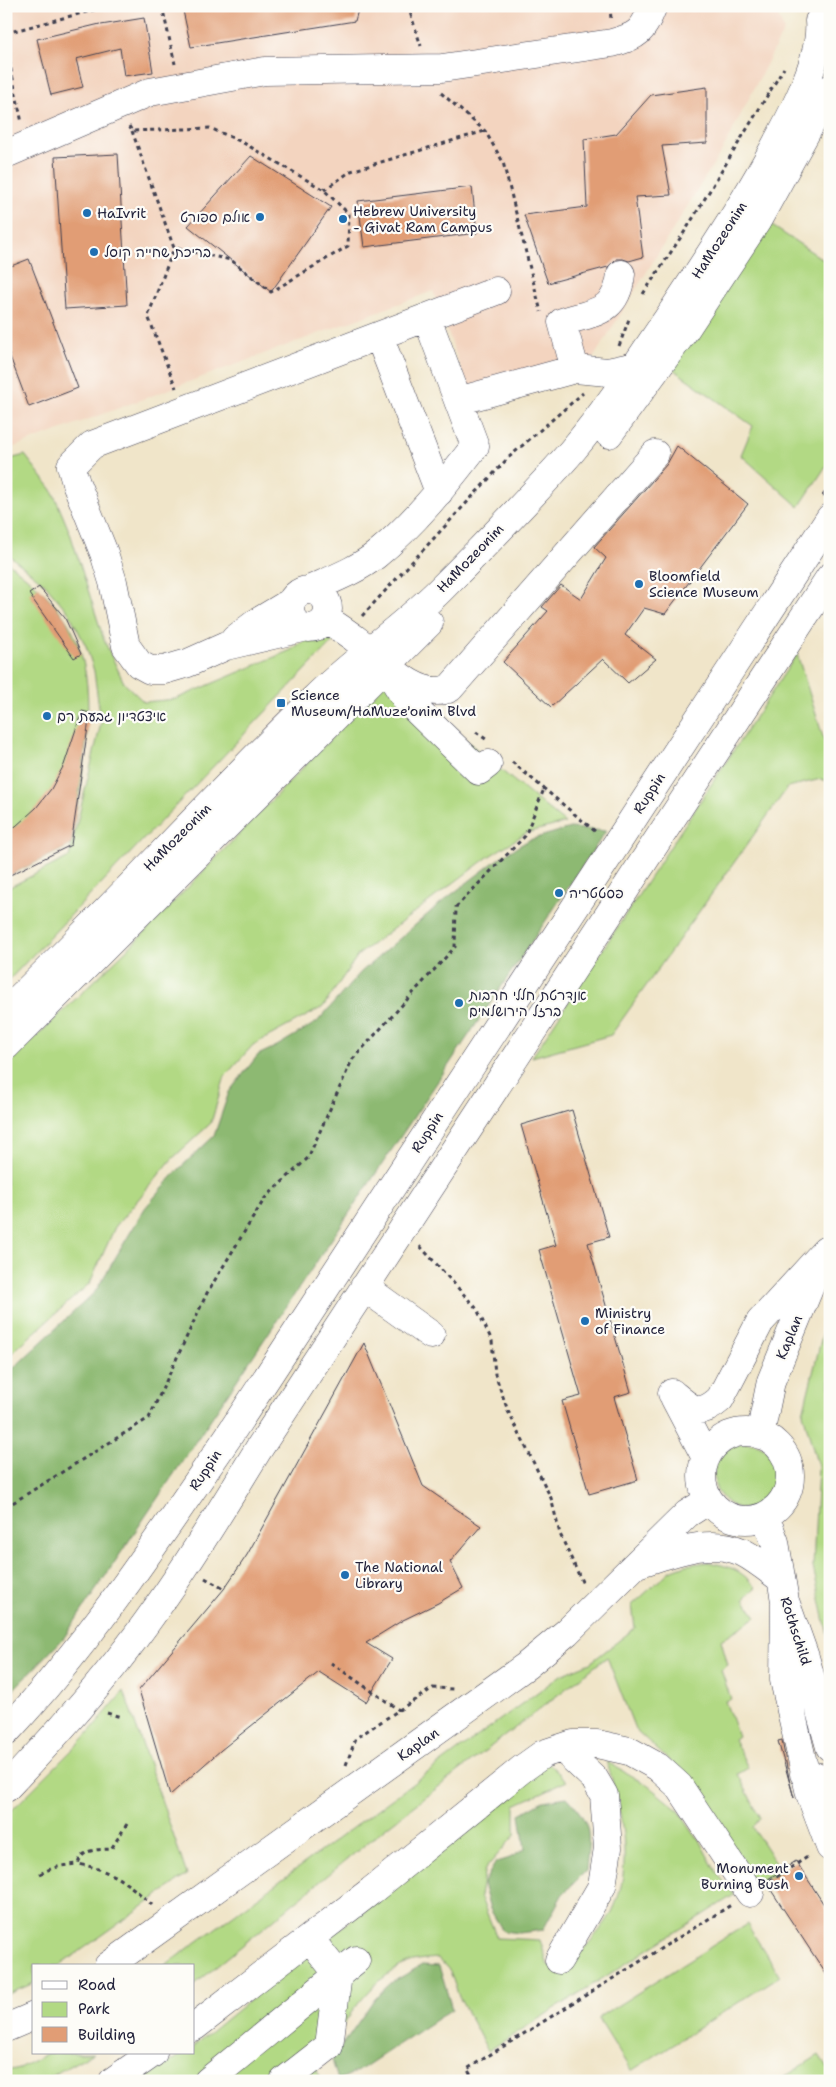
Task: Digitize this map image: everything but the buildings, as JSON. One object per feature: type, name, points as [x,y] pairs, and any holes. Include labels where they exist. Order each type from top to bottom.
[{"type":"street","points":[[16,149],[150,92],[265,71],[442,68],[612,43],[635,36],[649,16],[653,6]]},
{"type":"street","name":"HaMozeonim","points":[[6,1011],[314,699],[378,659],[410,618],[441,589],[537,490],[572,450],[636,366],[721,237],[786,128],[815,54],[821,21]]},
{"type":"street","name":"HaMozeonim","points":[[6,1046],[378,659],[499,553],[614,427],[683,333],[757,221],[830,89]]},
{"type":"street","points":[[575,370],[562,322],[604,309],[614,300],[620,286],[622,274]]},
{"type":"street","points":[[496,291],[92,446],[71,466],[104,553],[126,646],[139,664],[150,670],[164,670],[188,663],[226,646],[314,623],[328,606],[327,600],[323,595],[301,595],[289,608],[293,620],[314,623],[348,633],[378,659],[421,688],[440,691],[450,688],[655,454]]},
{"type":"street","points":[[226,646],[256,622],[301,595],[355,568],[375,555],[439,492],[475,446],[426,318]]},
{"type":"street","points":[[379,336],[439,492]]},
{"type":"street","points":[[458,401],[575,370],[608,372],[636,366]]},
{"type":"street","name":"Ruppin","points":[[6,1732],[38,1698],[78,1649],[192,1489],[830,518]]},
{"type":"street","points":[[6,1788],[67,1723],[103,1679],[172,1586],[403,1228],[830,577]]},
{"type":"street","points":[[378,659],[407,702],[479,771],[493,752]]},
{"type":"street","points":[[706,1458],[672,1393],[690,1408],[701,1411],[709,1409],[720,1399],[760,1322],[827,1247]]},
{"type":"street","name":"Kaplan","points":[[760,1435],[771,1381],[827,1247]]},
{"type":"street","points":[[364,1288],[431,1335]]},
{"type":"street","points":[[748,1432],[760,1435],[772,1441],[781,1450],[790,1474],[788,1487],[784,1499],[765,1516],[752,1520],[734,1518],[717,1510],[704,1490],[702,1479],[706,1458],[713,1447],[723,1438],[748,1432]]},
{"type":"street","name":"Kaplan","points":[[111,1964],[526,1666],[567,1632],[687,1514],[709,1500]]},
{"type":"street","name":"Rothschild","points":[[765,1516],[775,1542],[783,1590],[805,1657],[830,1746]]},
{"type":"street","points":[[636,1565],[698,1546],[718,1546],[744,1553],[783,1590],[784,1680],[817,1777],[821,1828],[829,1845]]},
{"type":"street","points":[[195,2026],[310,1939],[522,1769],[543,1754],[573,1744],[597,1744],[629,1751],[658,1767],[679,1786],[750,1894]]},
{"type":"street","points":[[559,1960],[602,1886],[608,1848],[604,1795],[594,1778],[562,1748]]},
{"type":"street","points":[[310,1939],[347,1967]]},
{"type":"street","points":[[208,2081],[347,1967]]},
{"type":"street","points":[[284,2081],[329,2046],[347,1967]]},
{"type":"street","points":[[6,2028],[32,2017]]},
{"type":"street","points":[[113,2081],[152,2054]]},
{"type":"path","points":[[6,33],[109,6]]},
{"type":"path","points":[[162,6],[180,87]]},
{"type":"path","points":[[408,6],[428,68],[438,91],[484,131],[503,162],[542,313],[562,322]]},
{"type":"path","points":[[6,45],[16,149]]},
{"type":"path","points":[[116,107],[132,131],[174,248],[148,316],[185,410]]},
{"type":"path","points":[[132,131],[210,128],[242,142],[324,190],[349,214],[348,246],[271,292],[231,260],[174,248]]},
{"type":"path","points":[[324,190],[351,171],[484,131]]},
{"type":"path","points":[[493,752],[544,789],[613,847]]},
{"type":"path","points":[[6,1507],[149,1418],[207,1293],[265,1198],[308,1158],[352,1060],[455,947],[456,907],[526,836],[544,789]]},
{"type":"path","points":[[403,1228],[477,1309],[492,1341],[495,1374],[508,1411],[551,1498],[560,1534],[578,1573],[596,1603]]},
{"type":"path","points":[[331,1663],[400,1710]]},
{"type":"path","points":[[343,1772],[356,1738],[433,1688],[494,1690]]},
{"type":"path","points":[[78,1864],[82,1854],[86,1852],[111,1849],[127,1824]]},
{"type":"path","points":[[475,2081],[467,2069],[829,1845]]},
{"type":"path","points":[[40,1874],[66,1864],[78,1864],[106,1870],[135,1889],[170,1922]]},
{"type":"shaded area","name":"Hebrew University - Givat Ram Campus","points":[[6,6],[774,6],[784,30],[724,147],[594,357],[471,396],[433,291],[6,450]]},
{"type":"green space","points":[[766,222],[830,264],[830,460],[799,507],[741,455],[753,426],[670,367]]},
{"type":"green space","points":[[25,455],[52,490],[70,533],[104,640],[124,683],[144,702],[176,699],[291,650],[330,622],[340,634],[6,983],[6,889],[69,857],[101,723],[94,671],[86,646],[69,613],[44,583],[6,553],[6,460]]},
{"type":"green space","name":"איצטדיון גבעת רם","points":[[6,561],[45,594],[64,617],[77,642],[85,669],[88,698],[85,758],[71,845],[6,877]]},
{"type":"green space","points":[[797,654],[830,759],[830,782],[821,779],[788,787],[611,1035],[532,1057]]},
{"type":"green space","points":[[392,675],[490,761],[565,823],[526,833],[488,857],[358,955],[323,1007],[253,1045],[225,1076],[211,1123],[172,1159],[115,1227],[90,1283],[6,1358],[6,1066],[144,933]]},
{"type":"green space","points":[[570,828],[606,831],[63,1639],[6,1697],[6,1375],[95,1292],[145,1208],[179,1169],[214,1136],[229,1092],[258,1055],[317,1022],[361,972],[443,901],[502,856],[529,840]]},
{"type":"green space","points":[[830,1314],[830,1645],[813,1567],[818,1467],[803,1413],[823,1332]]},
{"type":"green space","points":[[747,1443],[759,1446],[770,1453],[777,1464],[780,1476],[777,1488],[770,1499],[759,1506],[747,1509],[735,1506],[724,1499],[717,1488],[714,1476],[717,1464],[724,1453],[735,1446]]},
{"type":"green space","points":[[708,1562],[723,1565],[745,1576],[756,1587],[744,1599],[756,1617],[721,1640],[728,1665],[721,1670],[731,1699],[725,1701],[738,1736],[734,1739],[748,1768],[738,1774],[760,1818],[753,1828],[781,1871],[756,1885],[676,1767],[635,1729],[607,1657],[389,1825],[195,1984],[195,1964],[167,1964],[561,1675],[590,1663],[635,1628],[632,1605],[670,1571],[686,1565]]},
{"type":"green space","points":[[124,1691],[187,1875],[62,1964],[32,1964],[32,1984],[6,1995],[6,1816],[84,1738]]},
{"type":"green space","points":[[607,1762],[647,1785],[679,1811],[699,1840],[715,1870],[734,1895],[488,2051],[459,1997],[450,1971],[438,1958],[426,1959],[407,1963],[393,1971],[366,1994],[354,2008],[317,2069],[320,2081],[141,2081],[182,2054],[195,2054],[195,2045],[280,1975],[473,1827],[524,1780],[548,1763],[567,1781],[515,1805],[515,1835],[485,1869],[480,1896],[497,1938],[540,1940],[548,1966],[566,1969],[603,1926],[612,1912],[619,1894],[623,1876],[624,1857],[621,1818]]},
{"type":"green space","points":[[567,1797],[582,1816],[588,1831],[586,1871],[562,1895],[543,1930],[519,1933],[503,1931],[490,1909],[483,1884],[496,1862],[510,1858],[525,1849],[520,1814],[543,1801]]},
{"type":"green space","points":[[747,1924],[780,1976],[631,2071],[598,2018]]},
{"type":"green space","points":[[422,1965],[439,1966],[452,2009],[360,2070],[338,2080],[332,2060],[375,1998],[391,1983]]},
{"type":"green space","points":[[46,2054],[91,2054],[42,2081],[6,2081],[6,2071],[20,2068]]},
{"type":"green space","points":[[819,2055],[830,2072],[830,2081],[778,2081]]},
{"type":"place","name":"HaIvrit","points":[[87,213]]},
{"type":"place","name":"אולם ספורט","points":[[260,217]]},
{"type":"place","name":"Hebrew University - Givat Ram Campus","points":[[343,219]]},
{"type":"place","name":"בריכת שחייה קוסל","points":[[94,252]]},
{"type":"place","name":"Bloomfield Science Museum","points":[[639,584]]},
{"type":"place","name":"Science Museum/HaMuze'onim Blvd","points":[[281,703]]},
{"type":"place","name":"איצטדיון גבעת רם","points":[[47,716]]},
{"type":"place","name":"פסטטריה","points":[[559,893]]},
{"type":"place","name":"אנדרטת חללי חרבות ברזל הירושלמים","points":[[459,1003]]},
{"type":"place","name":"Ministry of Finance","points":[[585,1321]]},
{"type":"place","name":"The National Library","points":[[345,1575]]},
{"type":"place","name":"Monument Burning Bush","points":[[799,1876]]}]
